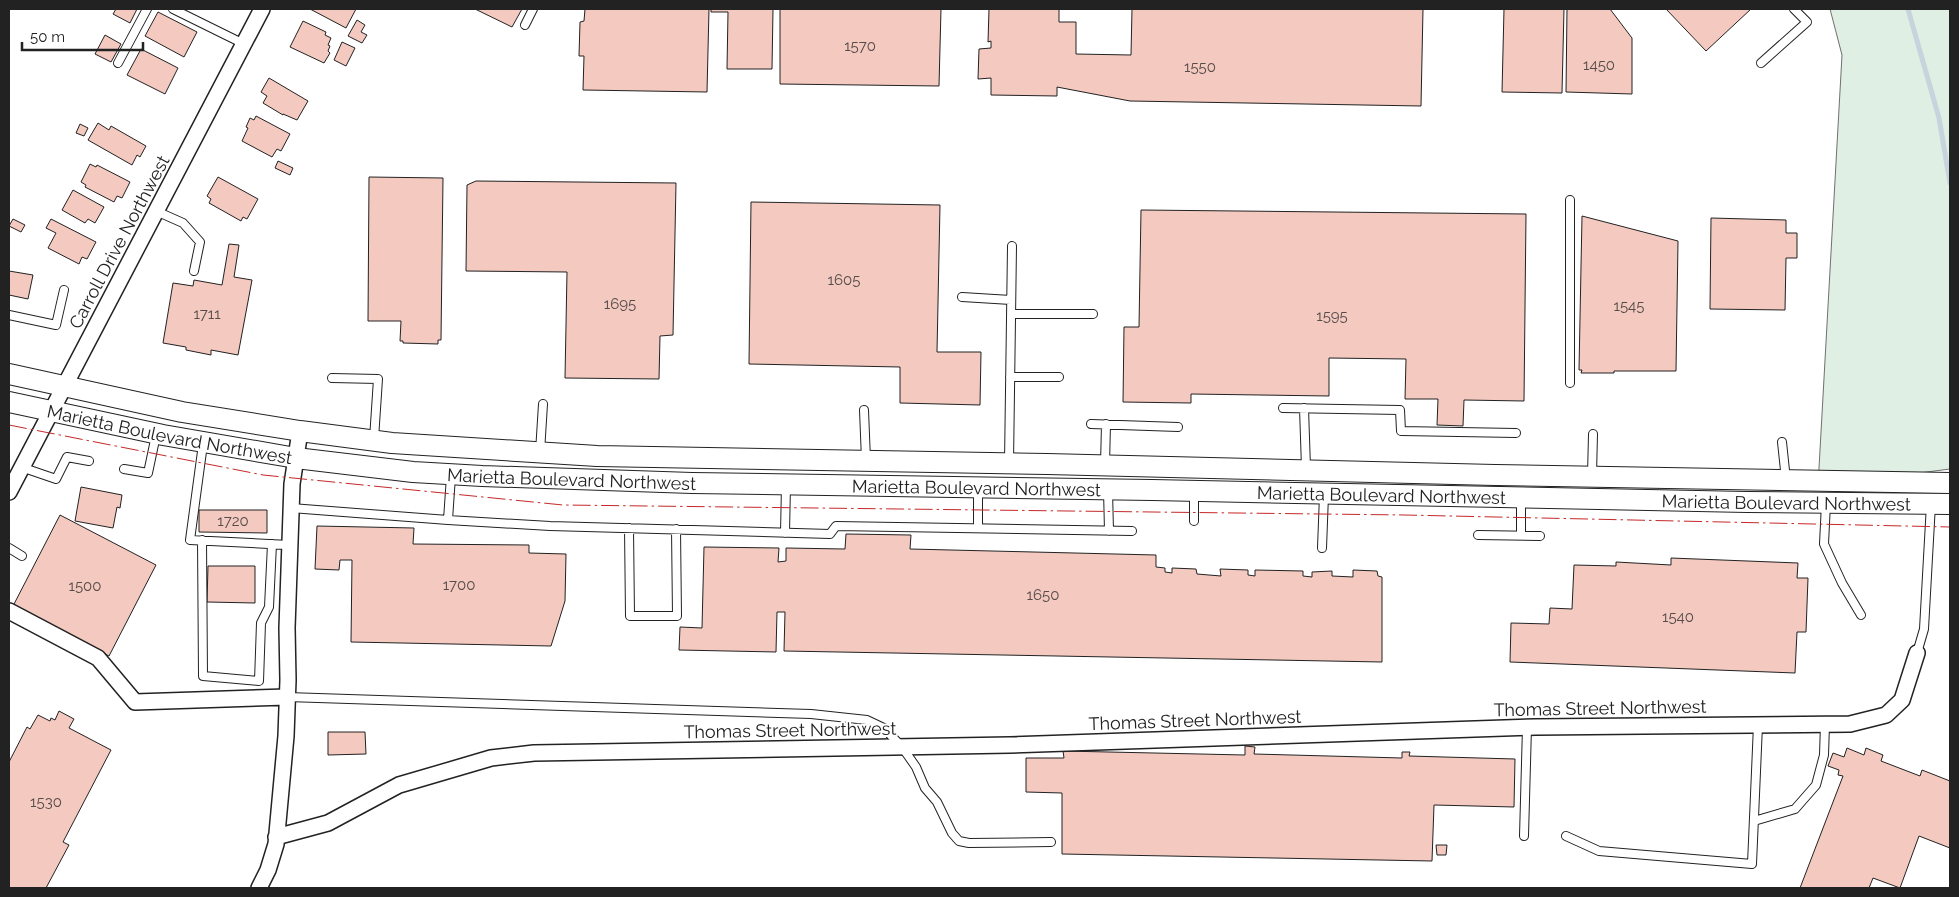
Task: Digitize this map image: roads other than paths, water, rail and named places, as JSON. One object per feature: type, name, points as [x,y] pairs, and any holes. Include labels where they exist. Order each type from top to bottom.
[{"type":"main road","points":[[9,374],[182,412],[300,431],[374,441],[597,456],[1786,480],[1938,493]]},
{"type":"main road","name":"Marietta Boulevard Northwest","points":[[9,402],[156,433],[296,458],[413,472],[451,474],[562,479],[786,484],[1826,503],[1938,493]]},
{"type":"street","name":"Carroll Drive Northwest","points":[[9,492],[262,9]]},
{"type":"street","points":[[259,888],[268,870],[276,837],[287,697],[291,508],[300,431]]},
{"type":"street","points":[[9,611],[98,658],[135,702],[287,697]]},
{"type":"street","name":"Thomas Street Northwest","points":[[276,837],[328,824],[399,785],[491,758],[534,753],[1020,745],[1528,728],[1850,724],[1886,715],[1902,700],[1917,653]]},
{"type":"lane","points":[[118,63],[146,9]]},
{"type":"lane","points":[[173,9],[244,44]]},
{"type":"lane","points":[[525,25],[533,9]]},
{"type":"lane","points":[[1760,63],[1807,22],[1794,9]]},
{"type":"lane","points":[[1570,200],[1570,383]]},
{"type":"lane","points":[[156,211],[183,223],[200,242],[194,270]]},
{"type":"lane","points":[[1009,463],[1012,246]]},
{"type":"lane","points":[[9,315],[56,326],[64,290]]},
{"type":"lane","points":[[962,297],[1011,300]]},
{"type":"lane","points":[[1011,314],[1093,314]]},
{"type":"lane","points":[[1010,377],[1059,377]]},
{"type":"lane","points":[[332,378],[378,379],[374,441]]},
{"type":"lane","points":[[540,452],[543,404]]},
{"type":"lane","points":[[1283,408],[1400,410],[1401,431],[1516,433]]},
{"type":"lane","points":[[1304,408],[1306,470]]},
{"type":"lane","points":[[864,410],[866,460]]},
{"type":"lane","points":[[1090,424],[1178,427]]},
{"type":"lane","points":[[1105,465],[1106,424]]},
{"type":"lane","points":[[124,469],[148,473],[156,433]]},
{"type":"lane","points":[[1592,477],[1593,434]]},
{"type":"lane","points":[[203,442],[190,540],[290,545]]},
{"type":"lane","points":[[1782,442],[1786,480]]},
{"type":"lane","points":[[21,468],[56,479],[67,457],[89,461]]},
{"type":"lane","points":[[448,520],[451,474]]},
{"type":"lane","points":[[785,533],[786,484]]},
{"type":"lane","points":[[978,487],[978,528]]},
{"type":"lane","points":[[1108,489],[1108,531]]},
{"type":"lane","points":[[1194,491],[1194,521]]},
{"type":"lane","name":"Thomas Street Northwest","points":[[1917,653],[1924,629],[1938,493]]},
{"type":"lane","points":[[1322,548],[1324,494]]},
{"type":"lane","points":[[1521,498],[1521,535]]},
{"type":"lane","points":[[1826,503],[1824,544],[1842,583],[1861,615]]},
{"type":"lane","points":[[291,508],[550,526],[785,533],[830,534],[836,526],[1132,531]]},
{"type":"lane","points":[[629,528],[630,616],[677,616],[676,530]]},
{"type":"lane","points":[[1478,535],[1540,536]]},
{"type":"lane","points":[[202,540],[203,676],[259,681],[261,623],[269,607],[272,544]]},
{"type":"lane","points":[[9,548],[22,556]]},
{"type":"lane","points":[[287,697],[811,714],[867,720],[884,728],[902,747],[916,767],[925,788],[937,802],[952,834],[958,841],[969,843],[1051,842]]},
{"type":"lane","points":[[1754,820],[1795,810],[1816,786],[1824,755],[1825,724]]},
{"type":"lane","points":[[1566,836],[1599,851],[1752,864],[1758,725]]},
{"type":"lane","points":[[1524,836],[1528,728]]},
{"type":"waterway","points":[[1908,9],[1939,118],[1950,183]]}]
